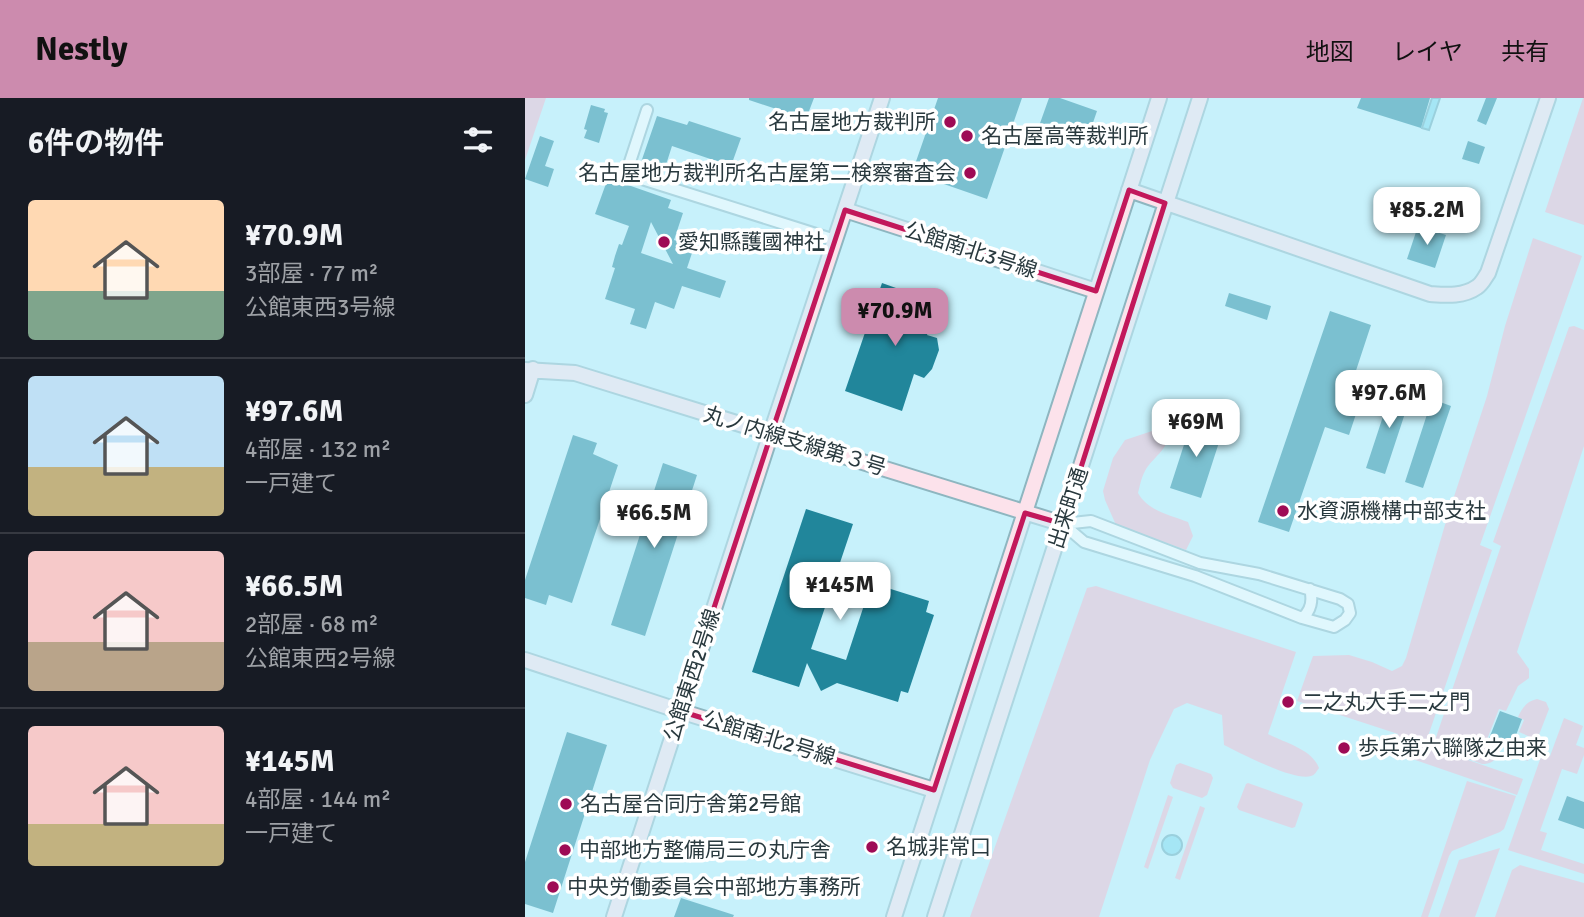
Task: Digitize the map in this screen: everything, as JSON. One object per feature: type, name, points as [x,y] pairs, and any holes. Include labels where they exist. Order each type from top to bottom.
[{"type":"street","name":"公館東西2号線","points":[[614,917],[882,98]]},
{"type":"street","name":"出来町通","points":[[894,917],[1159,98]]},
{"type":"street","name":"出来町通","points":[[935,917],[1200,98]]},
{"type":"street","points":[[1129,190],[1430,294],[1449,296],[1464,293],[1479,286],[1489,273],[1548,98]]},
{"type":"street","points":[[647,110],[626,174],[835,240]]},
{"type":"street","name":"公館南北3号線","points":[[845,210],[1097,291]]},
{"type":"street","points":[[525,395],[529,369]]},
{"type":"street","name":"丸ノ内線支線第３号","points":[[529,369],[575,373],[1063,524]]},
{"type":"street","points":[[1091,521],[1200,563],[1259,574],[1340,599],[1348,604],[1350,613],[1334,627],[1301,618],[1195,576],[1084,542],[1063,524],[1091,521]]},
{"type":"street","points":[[1301,618],[1307,614],[1313,600],[1310,589]]},
{"type":"street","name":"公館南北2号線","points":[[525,660],[934,790]]},
{"type":"highlighted area","points":[[1129,190],[1165,203],[1063,524],[1025,513],[934,790],[680,711],[845,210],[1096,291]]},
{"type":"shaded area","points":[[525,98],[546,98],[525,160]]},
{"type":"shaded area","points":[[1584,98],[1584,225],[1545,212]]},
{"type":"shaded area","points":[[1533,238],[1582,256],[1480,545],[1492,550],[1425,745],[1523,779],[1517,795],[1392,752],[1398,734],[1297,701],[1313,656],[1349,655],[1392,671],[1402,666],[1487,396],[1505,326]]},
{"type":"shaded area","points":[[1569,327],[1584,330],[1584,446],[1517,652],[1529,669],[1529,678],[1518,686],[1506,711],[1499,709],[1486,742],[1496,747],[1496,758],[1492,762],[1482,764],[1433,746],[1501,546],[1493,542]]},
{"type":"shaded area","points":[[1155,430],[1165,430],[1169,433],[1168,439],[1145,471],[1138,493],[1153,508],[1188,522],[1193,536],[1186,550],[1116,525],[1105,500],[1103,491],[1113,458],[1125,440]]},
{"type":"shaded area","points":[[1096,586],[1296,652],[1268,734],[1304,751],[1319,768],[1312,776],[1303,777],[1281,771],[1242,754],[1224,745],[1222,715],[1187,703],[1174,709],[1150,760],[1099,917],[970,917],[1087,588]]},
{"type":"shaded area","points":[[1537,699],[1546,702],[1549,709],[1537,740],[1519,732],[1524,720],[1518,717],[1525,705]]},
{"type":"shaded area","points":[[1564,718],[1583,726],[1576,745],[1584,748],[1584,755],[1577,774],[1562,769],[1540,831],[1547,833],[1541,850],[1584,864],[1584,874],[1508,850],[1542,754],[1550,756]]},
{"type":"shaded area","points":[[1518,743],[1533,749],[1528,761],[1513,755]]},
{"type":"shaded area","points":[[1180,763],[1211,774],[1213,778],[1207,795],[1202,798],[1173,788],[1170,783],[1176,765]]},
{"type":"shaded area","points":[[1467,781],[1516,796],[1504,829],[1452,851],[1428,917],[1421,917]]},
{"type":"shaded area","points":[[1248,783],[1301,802],[1303,804],[1295,827],[1239,810],[1237,807]]},
{"type":"shaded area","points":[[1168,795],[1173,797],[1148,869],[1144,867]]},
{"type":"shaded area","points":[[1200,806],[1205,808],[1180,880],[1175,878]]},
{"type":"shaded area","points":[[1500,848],[1475,917],[1439,917],[1459,860]]},
{"type":"shaded area","points":[[1520,865],[1584,883],[1584,917],[1495,917],[1512,870]]},
{"type":"water","points":[[1432,98],[1440,98],[1429,130],[1422,128]]},
{"type":"water","points":[[1172,835],[1179,838],[1182,845],[1179,852],[1172,855],[1165,852],[1162,845],[1165,838]]},
{"type":"building","points":[[749,98],[814,98],[806,119]]},
{"type":"building","name":"名古屋高等裁判所","points":[[938,98],[1022,98],[987,199],[912,173]]},
{"type":"building","points":[[1049,98],[1060,98],[1097,111],[1086,143],[1039,126]]},
{"type":"building","points":[[1361,98],[1430,98],[1421,128],[1357,108]]},
{"type":"building","points":[[1486,98],[1497,98],[1486,125],[1477,121]]},
{"type":"building","points":[[591,105],[605,109],[604,112],[608,113],[599,143],[584,138]]},
{"type":"building","points":[[657,116],[687,125],[689,121],[741,138],[731,166],[672,146],[663,174],[639,168]]},
{"type":"building","points":[[540,136],[554,141],[545,166],[554,169],[548,187],[525,179]]},
{"type":"building","points":[[1468,141],[1485,147],[1479,164],[1462,159]]},
{"type":"building","points":[[608,178],[671,200],[668,208],[683,213],[674,240],[694,247],[687,268],[726,281],[720,298],[682,286],[674,309],[655,302],[646,329],[630,324],[635,309],[605,299],[615,268],[612,267],[615,256],[629,226],[595,214]],"holes":[[[651,222],[673,264],[641,253]]]},
{"type":"building","points":[[1418,226],[1446,235],[1435,268],[1407,259]]},
{"type":"building","points":[[882,283],[938,303],[927,335],[937,338],[939,350],[932,369],[924,378],[914,374],[902,411],[845,391]]},
{"type":"building","points":[[1229,293],[1271,306],[1267,320],[1225,306]]},
{"type":"building","points":[[1330,311],[1371,325],[1344,407],[1357,411],[1349,435],[1325,427],[1289,532],[1258,522]]},
{"type":"building","points":[[1393,386],[1412,392],[1385,474],[1366,468]]},
{"type":"building","points":[[1432,399],[1451,406],[1423,488],[1405,482]]},
{"type":"building","points":[[1192,420],[1223,430],[1201,498],[1170,488]]},
{"type":"building","points":[[573,435],[597,443],[593,454],[618,465],[572,603],[549,595],[546,605],[525,598],[525,580]]},
{"type":"building","points":[[663,463],[697,475],[645,636],[611,625]]},
{"type":"building","points":[[806,509],[853,524],[811,649],[846,660],[868,593],[875,595],[878,585],[929,601],[926,612],[934,615],[908,693],[901,691],[898,702],[837,683],[821,691],[807,663],[799,687],[752,672]]},
{"type":"building","points":[[1500,711],[1522,719],[1511,749],[1488,741]]},
{"type":"building","name":"名古屋合同庁舎第2号館","points":[[567,732],[607,745],[553,913],[525,904],[525,862]]},
{"type":"building","points":[[1567,796],[1584,802],[1584,829],[1558,820]]},
{"type":"building","points":[[681,898],[734,915],[674,917]]},
{"type":"place","name":"名古屋地方裁判所","points":[[950,122]]},
{"type":"place","name":"名古屋高等裁判所","points":[[967,136]]},
{"type":"place","name":"名古屋地方裁判所名古屋第二検察審査会","points":[[970,173]]},
{"type":"place","name":"愛知縣護國神社","points":[[664,242]]},
{"type":"place","name":"水資源機構中部支社","points":[[1283,511]]},
{"type":"place","name":"二之丸大手二之門","points":[[1288,702]]},
{"type":"place","name":"歩兵第六聯隊之由来","points":[[1344,748]]},
{"type":"place","name":"名古屋合同庁舎第2号館","points":[[566,804]]},
{"type":"place","name":"名城非常口","points":[[872,847]]},
{"type":"place","name":"中部地方整備局三の丸庁舎","points":[[565,850]]},
{"type":"place","name":"中央労働委員会中部地方事務所","points":[[553,887]]}]
